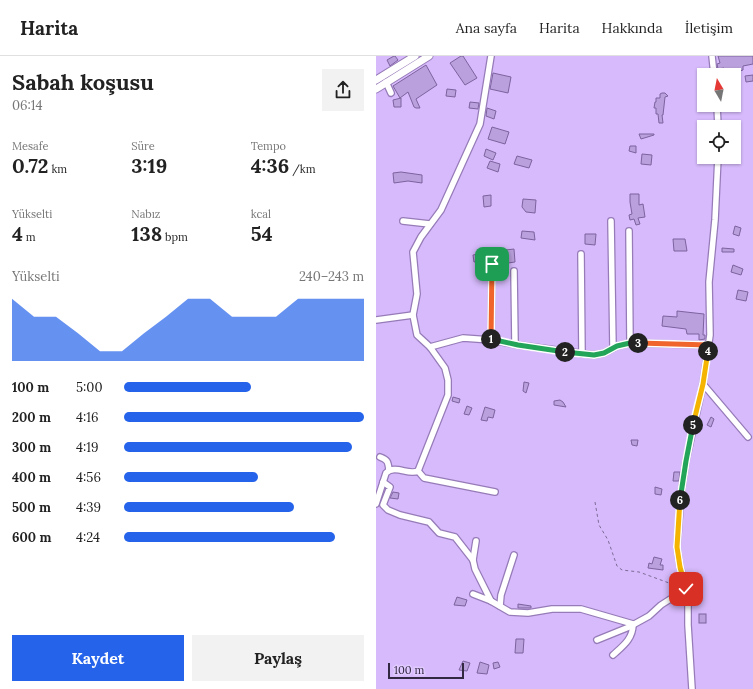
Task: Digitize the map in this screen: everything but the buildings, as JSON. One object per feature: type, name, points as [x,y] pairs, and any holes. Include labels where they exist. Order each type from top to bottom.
[{"type":"street","points":[[376,80],[415,56]]},
{"type":"street","points":[[376,89],[429,56]]},
{"type":"street","points":[[418,471],[448,395],[448,380],[445,368],[430,347],[417,335],[413,315],[417,294],[413,252],[421,237],[441,210],[480,124],[491,56]]},
{"type":"street","points":[[712,56],[713,68]]},
{"type":"street","points":[[386,82],[392,93]]},
{"type":"street","points":[[692,689],[686,589],[680,567],[677,547],[681,494],[686,461],[703,384],[709,345],[709,282],[715,220],[718,164]]},
{"type":"street","points":[[403,221],[430,224]]},
{"type":"street","points":[[611,221],[613,348]]},
{"type":"street","points":[[629,231],[630,343]]},
{"type":"street","points":[[581,254],[582,354]]},
{"type":"street","points":[[491,340],[492,264]]},
{"type":"street","points":[[514,271],[515,344]]},
{"type":"street","points":[[376,320],[413,315]]},
{"type":"street","points":[[430,347],[463,338],[491,340],[594,355],[604,353],[613,348],[630,343],[709,345]]},
{"type":"street","points":[[703,384],[748,437]]},
{"type":"street","points":[[376,504],[386,473],[389,470],[386,459],[380,457]]},
{"type":"street","points":[[389,470],[415,473],[418,471]]},
{"type":"street","points":[[418,471],[424,478],[495,492]]},
{"type":"street","points":[[384,482],[390,487],[383,505],[388,510],[429,522],[440,533],[455,537],[473,560]]},
{"type":"street","points":[[476,541],[473,560],[475,568],[491,601]]},
{"type":"street","points":[[500,606],[501,596],[514,555]]},
{"type":"street","points":[[597,640],[649,616],[661,605],[686,589]]},
{"type":"street","points":[[473,594],[491,601],[510,612],[552,609],[581,609],[633,624]]},
{"type":"street","points":[[613,655],[626,643],[633,633],[633,624]]},
{"type":"path","points":[[595,502],[599,525],[608,540],[617,566],[622,570],[639,572],[686,589]]},
{"type":"route","points":[[492,264],[491,340],[594,355],[604,353],[617,346],[630,343],[709,345],[703,384],[686,461],[681,494],[677,547],[680,567],[686,589]]}]
